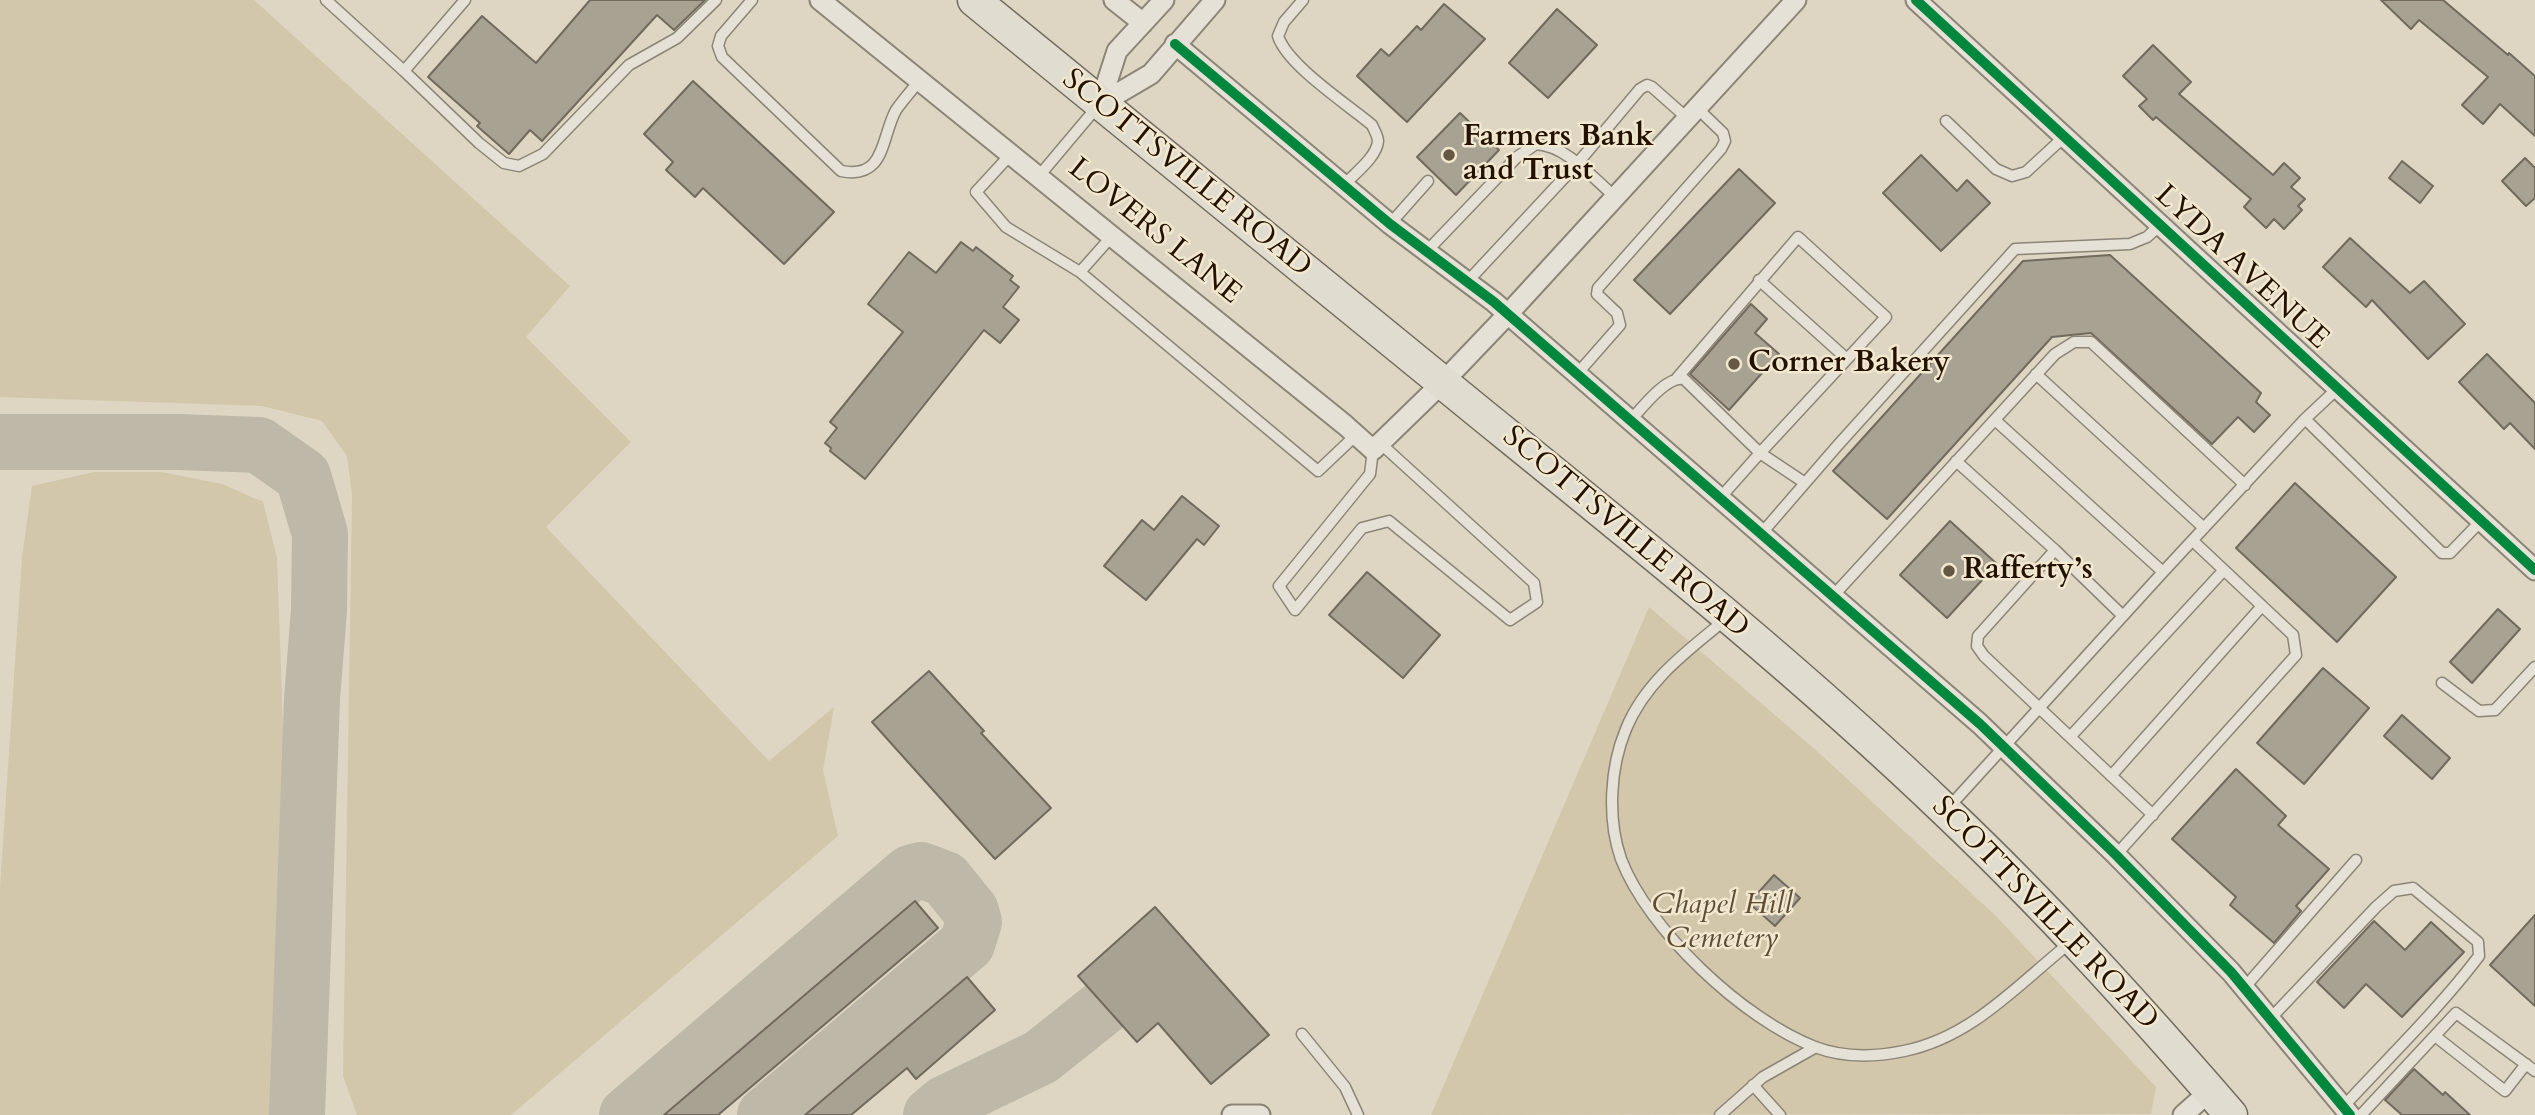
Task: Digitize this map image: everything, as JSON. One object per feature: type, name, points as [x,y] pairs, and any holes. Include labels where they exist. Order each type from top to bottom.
[{"type":"main road","name":"SCOTTSVILLE ROAD","points":[[974,0],[1728,617],[1828,703],[1946,811],[2074,940],[2231,1115]]},
{"type":"street","name":"LOVERS LANE","points":[[820,0],[1356,435],[1377,447]]},
{"type":"street","points":[[1114,0],[1143,23]]},
{"type":"street","points":[[1100,104],[1117,51],[1164,0]]},
{"type":"street","points":[[1100,104],[1151,74],[1215,0]]},
{"type":"street","points":[[1377,447],[1443,383],[1508,314],[1796,0]]},
{"type":"street","name":"LYDA AVENUE","points":[[1916,0],[2535,570]]},
{"type":"street","points":[[1175,44],[1390,224],[1508,314],[2003,747],[2116,855],[2245,987],[2351,1112]]},
{"type":"street","points":[[2183,1115],[2210,1091]]},
{"type":"street","points":[[1232,1115],[1260,1115]]},
{"type":"lane","points":[[326,0],[479,143],[504,163],[519,166],[544,154],[629,65],[677,38],[716,0]]},
{"type":"lane","points":[[404,71],[464,0]]},
{"type":"lane","points":[[752,0],[721,36],[718,46],[723,57],[841,171],[855,174],[868,168],[881,155],[895,112],[920,80]]},
{"type":"lane","points":[[1304,0],[1284,22],[1278,36],[1282,48],[1372,125],[1378,138],[1372,155],[1344,185]]},
{"type":"lane","points":[[1468,281],[1577,164],[1640,89],[1647,85],[1653,87],[1723,133],[1725,141],[1721,149],[1598,288],[1597,294],[1617,313],[1620,326],[1577,374]]},
{"type":"lane","points":[[1039,176],[1100,104]]},
{"type":"lane","points":[[1946,121],[1996,169],[2012,176],[2026,172],[2064,137]]},
{"type":"lane","points":[[1427,251],[1517,157],[1536,144],[1550,145],[1615,197]]},
{"type":"lane","points":[[1011,154],[976,192],[1006,227],[1080,272],[1318,471],[1356,435]]},
{"type":"lane","points":[[1390,224],[1428,181]]},
{"type":"lane","points":[[1761,534],[2015,249],[2130,244],[2147,237],[2159,226]]},
{"type":"lane","points":[[1080,272],[1112,236]]},
{"type":"lane","points":[[1630,421],[1676,378],[1798,237],[1886,317],[1720,498]]},
{"type":"lane","points":[[1759,280],[1847,359]]},
{"type":"lane","points":[[1833,596],[2054,354],[2074,342],[2091,342],[2245,485]]},
{"type":"lane","points":[[2036,374],[2204,528]]},
{"type":"lane","points":[[1676,378],[1684,379],[1760,453],[1805,483]]},
{"type":"lane","points":[[1946,811],[2163,572],[2337,388]]},
{"type":"lane","points":[[2305,419],[2442,553],[2450,553],[2480,522]]},
{"type":"lane","points":[[1995,420],[2163,572]]},
{"type":"lane","points":[[1377,447],[1534,583],[1536,602],[1510,620],[1390,521],[1362,528],[1295,610],[1279,586],[1370,474],[1377,447]]},
{"type":"lane","points":[[1956,461],[2055,550],[2123,616]]},
{"type":"lane","points":[[2116,855],[2296,655],[2293,635],[2193,541]]},
{"type":"lane","points":[[2055,550],[1978,636],[1977,646],[1984,656],[2153,815]]},
{"type":"lane","points":[[2070,737],[2224,570]]},
{"type":"lane","points":[[2111,776],[2262,606]]},
{"type":"lane","points":[[1728,617],[1673,663],[1634,711],[1625,729],[1612,793],[1615,836],[1620,857],[1639,895],[1663,929],[1689,958],[1752,1010],[1816,1047],[1849,1055],[1867,1055],[1903,1051],[1937,1041],[1985,1014],[2074,940]]},
{"type":"lane","points":[[2442,682],[2479,711],[2495,710],[2535,667]]},
{"type":"lane","points":[[2245,987],[2356,860]]},
{"type":"lane","points":[[2271,1018],[2394,891],[2413,888],[2478,942],[2479,956],[2351,1112]]},
{"type":"lane","points":[[2351,1112],[2435,1036],[2456,1013],[2531,1068],[2505,1091],[2435,1036]]},
{"type":"lane","points":[[1301,1034],[1345,1087],[1358,1115]]},
{"type":"lane","points":[[1720,1115],[1763,1077],[1816,1047]]},
{"type":"lane","points":[[1753,1085],[1780,1115]]},
{"type":"green space","points":[[0,0],[254,0],[570,286],[526,337],[631,442],[546,527],[769,761],[834,707],[823,770],[838,836],[511,1115],[357,1115],[343,1076],[352,495],[347,456],[322,421],[262,406],[0,397]]},
{"type":"green space","points":[[94,472],[162,472],[222,484],[263,502],[277,558],[288,864],[275,1115],[0,1115],[0,887],[22,557],[32,486]]},
{"type":"green space","name":"Chapel Hill Cemetery","points":[[1649,607],[1818,752],[1995,915],[2156,1087],[2151,1114],[1431,1115]]},
{"type":"building","points":[[590,0],[705,0],[674,30],[657,15],[542,141],[530,130],[509,154],[477,126],[480,123],[428,77],[482,16],[536,63]]},
{"type":"building","points":[[2381,0],[2443,0],[2508,55],[2509,53],[2535,76],[2535,136],[2500,104],[2483,124],[2462,105],[2488,77],[2419,20],[2411,29]]},
{"type":"building","points":[[1444,4],[1485,39],[1407,122],[1357,76],[1381,49],[1389,56],[1417,26],[1421,30]]},
{"type":"building","points":[[1557,9],[1597,45],[1548,98],[1509,63]]},
{"type":"building","points":[[2153,45],[2191,82],[2179,94],[2273,175],[2284,163],[2300,178],[2291,187],[2305,199],[2298,206],[2302,210],[2284,229],[2274,219],[2266,228],[2244,207],[2251,199],[2156,117],[2153,120],[2139,106],[2147,99],[2123,76]]},
{"type":"building","points":[[693,81],[834,212],[784,264],[703,188],[695,197],[666,170],[673,162],[644,134]]},
{"type":"building","points":[[1460,113],[1499,150],[1456,195],[1417,157]]},
{"type":"building","points":[[1921,155],[1957,191],[1967,180],[1990,203],[1941,251],[1883,193]]},
{"type":"building","points":[[2525,158],[2535,168],[2535,198],[2526,206],[2502,181]]},
{"type":"building","points":[[2402,161],[2433,186],[2420,203],[2389,178]]},
{"type":"building","points":[[1739,169],[1775,203],[1670,314],[1634,280]]},
{"type":"building","points":[[2350,238],[2410,293],[2424,281],[2465,324],[2428,359],[2372,300],[2366,307],[2323,267]]},
{"type":"building","points":[[961,242],[973,251],[976,247],[1013,276],[1010,280],[1019,287],[1003,307],[1019,320],[1000,343],[984,330],[865,479],[830,451],[831,448],[825,443],[837,428],[830,422],[903,332],[868,304],[909,252],[936,273]]},
{"type":"building","points":[[2110,255],[2261,393],[2256,402],[2270,415],[2254,432],[2238,417],[2212,444],[2091,333],[2052,337],[1887,519],[1833,471],[2023,261]]},
{"type":"building","name":"Corner Bakery","points":[[1751,304],[1767,319],[1755,333],[1779,354],[1729,410],[1690,374]]},
{"type":"building","points":[[2487,354],[2535,403],[2535,449],[2510,423],[2504,429],[2459,382]]},
{"type":"building","points":[[2295,483],[2396,577],[2337,642],[2236,548]]},
{"type":"building","points":[[1182,496],[1219,526],[1204,545],[1197,539],[1146,600],[1104,566],[1142,520],[1154,530]]},
{"type":"building","points":[[1950,521],[1997,564],[1947,618],[1900,575]]},
{"type":"building","points":[[1367,572],[1440,635],[1403,678],[1329,615]]},
{"type":"building","points":[[2498,609],[2520,629],[2472,683],[2450,662]]},
{"type":"building","points":[[2323,668],[2369,708],[2304,784],[2257,743]]},
{"type":"building","points":[[929,671],[984,731],[981,733],[1051,808],[995,859],[872,722]]},
{"type":"building","points":[[2402,715],[2450,758],[2432,779],[2384,736]]},
{"type":"building","points":[[2236,769],[2286,816],[2278,825],[2329,869],[2296,906],[2301,911],[2274,943],[2230,905],[2236,897],[2172,839]]},
{"type":"building","points":[[1774,875],[1800,898],[1775,926],[1749,903]]},
{"type":"building","points":[[915,901],[938,928],[718,1115],[664,1115]]},
{"type":"building","points":[[1155,907],[1269,1035],[1211,1084],[1158,1023],[1137,1042],[1078,976]]},
{"type":"building","points":[[2535,915],[2535,1006],[2490,965]]},
{"type":"building","points":[[2374,921],[2405,950],[2431,922],[2464,952],[2402,1017],[2366,984],[2344,1008],[2317,982]]},
{"type":"building","points":[[967,977],[995,1010],[916,1079],[907,1068],[851,1115],[805,1115]]},
{"type":"building","points":[[2414,1069],[2470,1115],[2402,1115],[2385,1100]]},
{"type":"taxiway","points":[[0,442],[259,445],[303,476],[320,534],[297,1115]]},
{"type":"taxiway","points":[[627,1115],[910,873],[921,870],[945,879],[971,911],[974,922],[967,944],[765,1115]]},
{"type":"taxiway","points":[[931,1115],[944,1104],[1041,1057],[1105,1006]]},
{"type":"cycle path","points":[[1916,0],[2535,570]]},
{"type":"cycle path","points":[[1175,44],[1390,224],[1494,302],[1980,724],[2116,855],[2231,972],[2350,1115]]},
{"type":"place","name":"Farmers Bank and Trust","points":[[1449,155]]},
{"type":"place","name":"Corner Bakery","points":[[1734,364]]},
{"type":"place","name":"Rafferty’s","points":[[1949,571]]}]
